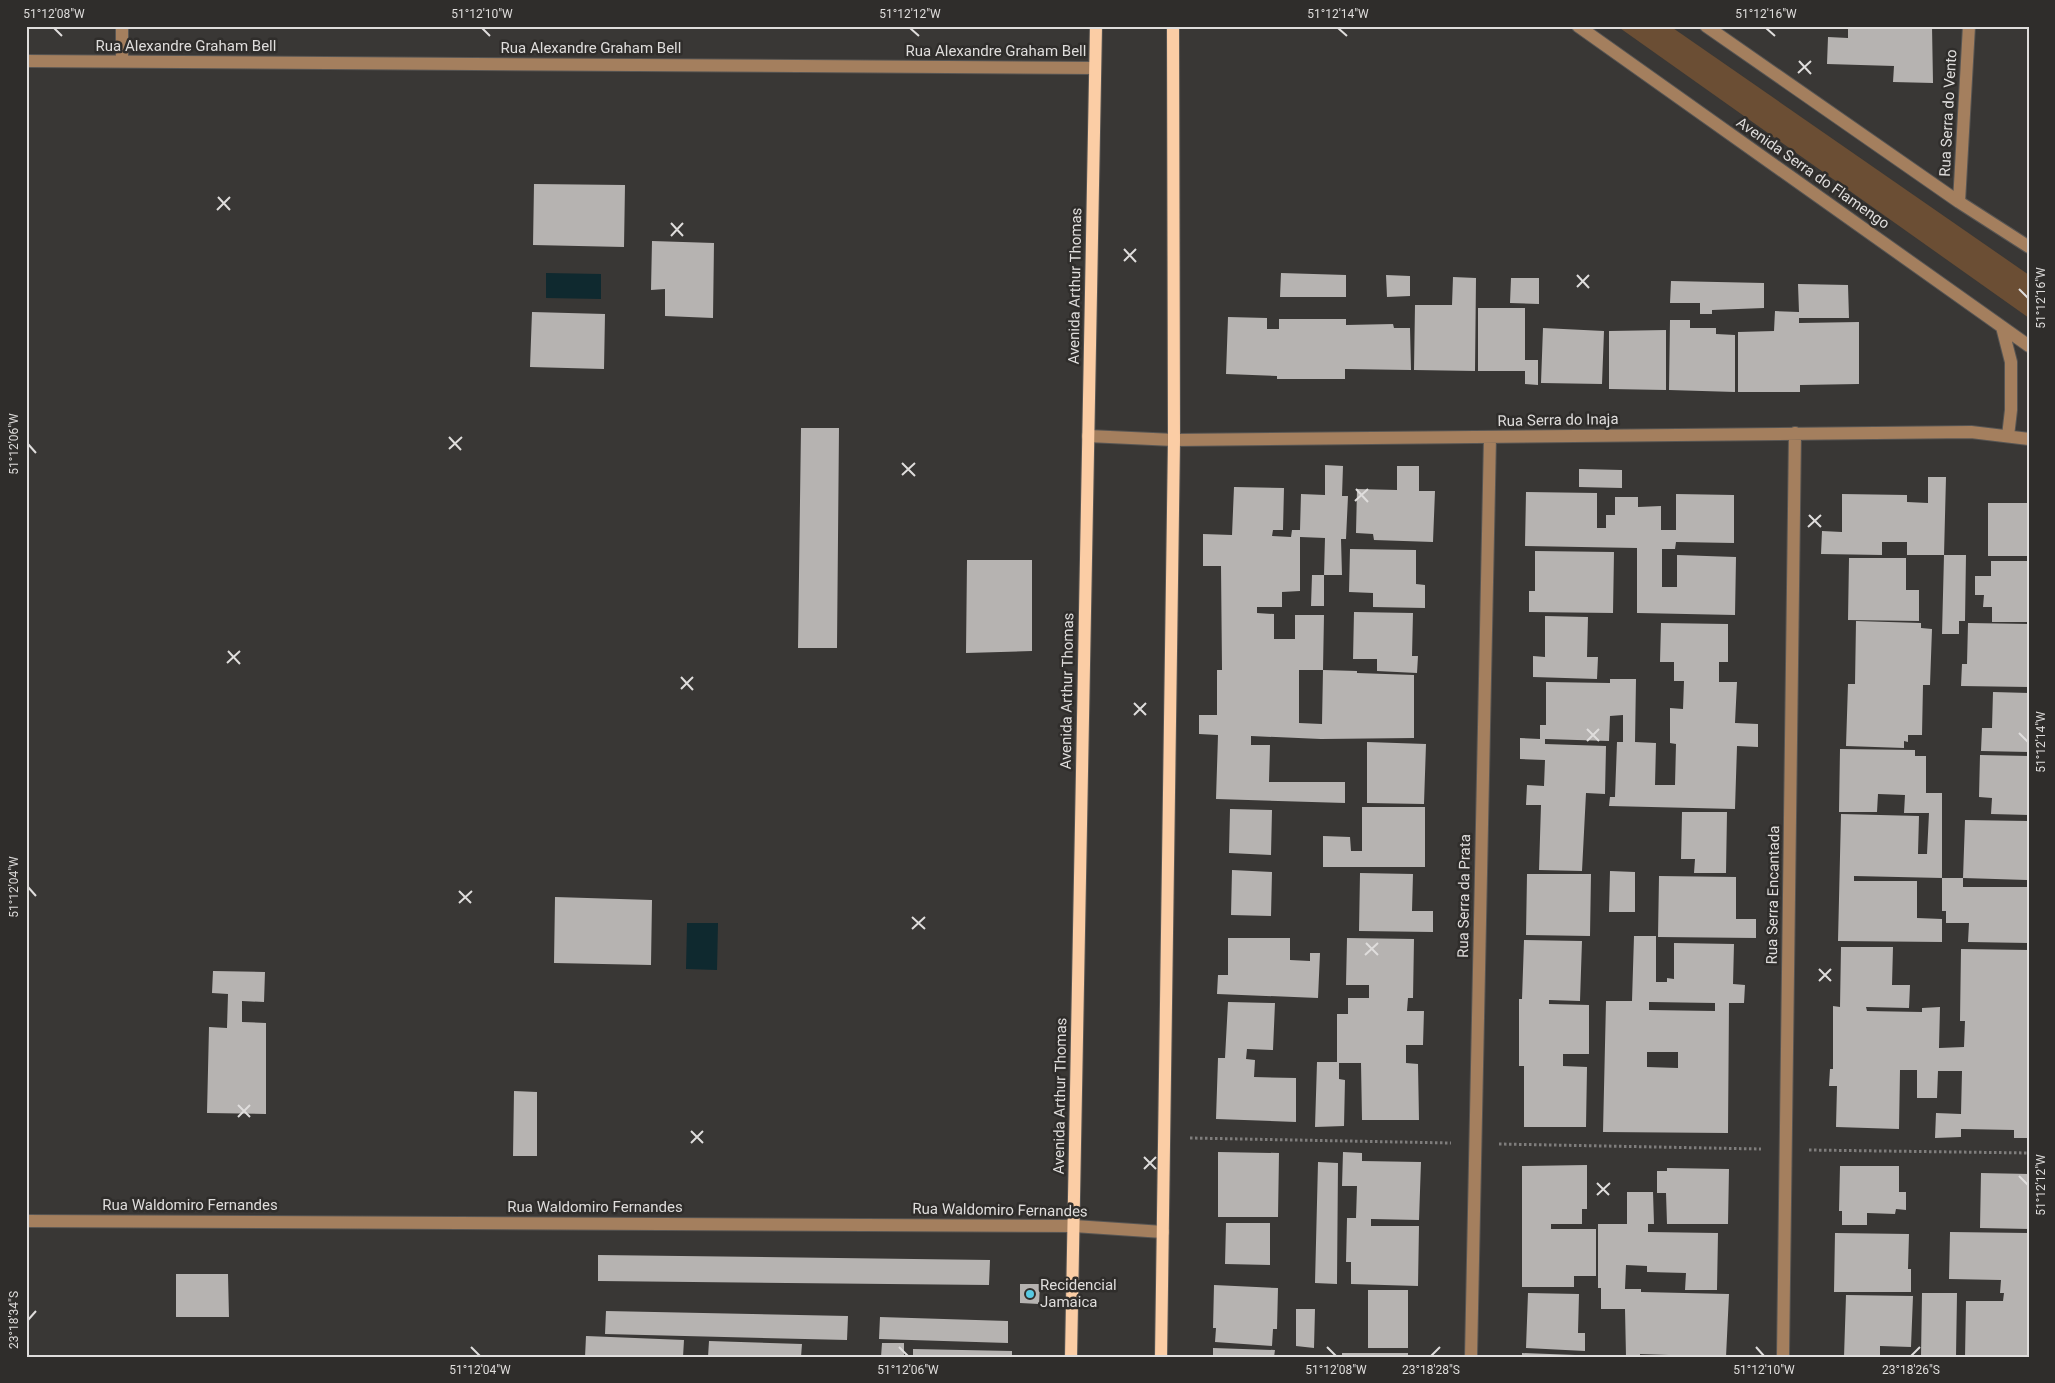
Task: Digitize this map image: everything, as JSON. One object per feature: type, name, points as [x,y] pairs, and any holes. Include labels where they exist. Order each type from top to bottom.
[{"type":"main road","name":"Avenida Arthur Thomas","points":[[1071,1357],[1096,26]]},
{"type":"main road","points":[[1161,1357],[1174,440],[1173,26]]},
{"type":"street","points":[[122,26],[122,61]]},
{"type":"street","name":"Avenida Serra do Flamengo","points":[[1578,26],[2029,346]]},
{"type":"street","points":[[1706,26],[1959,202],[2029,247]]},
{"type":"street","name":"Rua Serra do Vento","points":[[1959,202],[1968,26]]},
{"type":"street","name":"Rua Alexandre Graham Bell","points":[[26,61],[1095,68]]},
{"type":"street","points":[[2002,327],[2010,362],[2011,410],[2008,436]]},
{"type":"street","name":"Rua Serra do Inaja","points":[[1088,436],[1174,440],[1971,432],[2029,439]]},
{"type":"street","name":"Rua Serra Encantada","points":[[1783,1357],[1796,433]]},
{"type":"street","name":"Rua Serra da Prata","points":[[1471,1357],[1490,437]]},
{"type":"street","name":"Rua Waldomiro Fernandes","points":[[26,1221],[1074,1226],[1163,1232]]},
{"type":"path","points":[[1164,1138],[2029,1153]]},
{"type":"shaded area","points":[[1617,26],[1670,26],[2029,275],[2029,318]]},
{"type":"water","points":[[546,273],[601,274],[601,299],[546,298]]},
{"type":"water","points":[[687,923],[718,923],[717,970],[686,969]]},
{"type":"building","points":[[1848,26],[1932,26],[1933,83],[1893,82],[1894,66],[1827,64],[1828,37],[1848,38]]},
{"type":"building","points":[[534,184],[625,185],[624,247],[533,245]]},
{"type":"building","points":[[652,241],[714,243],[713,318],[665,316],[665,289],[651,290]]},
{"type":"building","points":[[1281,273],[1346,275],[1346,297],[1280,297]]},
{"type":"building","points":[[1386,275],[1410,276],[1410,296],[1387,297]]},
{"type":"building","points":[[1453,277],[1476,278],[1475,371],[1414,370],[1415,305],[1452,305]]},
{"type":"building","points":[[1511,278],[1539,278],[1539,304],[1510,303]]},
{"type":"building","points":[[1671,281],[1764,283],[1764,308],[1712,310],[1712,314],[1700,314],[1700,303],[1670,303]]},
{"type":"building","points":[[1798,284],[1848,285],[1849,318],[1799,318],[1799,323],[1859,322],[1859,384],[1800,385],[1800,392],[1738,392],[1738,332],[1774,331],[1775,311],[1799,312]]},
{"type":"building","points":[[1478,308],[1525,308],[1525,360],[1538,360],[1538,385],[1525,384],[1525,371],[1478,371]]},
{"type":"building","points":[[532,312],[605,314],[604,369],[530,367]]},
{"type":"building","points":[[1228,317],[1267,318],[1267,329],[1279,329],[1279,319],[1346,319],[1346,325],[1393,324],[1394,328],[1410,328],[1411,370],[1345,369],[1345,379],[1277,379],[1277,376],[1226,374]]},
{"type":"building","points":[[1670,320],[1690,320],[1690,328],[1716,328],[1716,334],[1735,335],[1735,392],[1669,390]]},
{"type":"building","points":[[1543,328],[1604,331],[1602,384],[1541,383]]},
{"type":"building","points":[[1666,330],[1666,390],[1609,389],[1609,331]]},
{"type":"building","points":[[801,428],[839,428],[837,648],[798,648]]},
{"type":"building","points":[[1325,465],[1343,466],[1342,496],[1348,496],[1346,539],[1341,539],[1342,575],[1324,575],[1325,538],[1300,537],[1300,591],[1282,592],[1282,607],[1257,607],[1257,613],[1274,614],[1274,639],[1295,639],[1295,615],[1324,615],[1323,670],[1414,675],[1414,738],[1321,739],[1251,736],[1251,745],[1270,745],[1269,782],[1345,782],[1345,803],[1216,799],[1218,735],[1199,734],[1199,715],[1217,715],[1217,670],[1222,670],[1221,566],[1203,566],[1203,534],[1232,535],[1234,487],[1284,488],[1283,530],[1273,530],[1272,536],[1291,537],[1292,530],[1300,530],[1301,494],[1325,495]],"holes":[[[1299,670],[1323,670],[1322,724],[1299,723]]]},
{"type":"building","points":[[1397,466],[1419,466],[1419,491],[1435,491],[1433,542],[1374,540],[1373,534],[1356,533],[1357,489],[1397,490]]},
{"type":"building","points":[[1579,469],[1622,470],[1622,488],[1579,487]]},
{"type":"building","points":[[1928,477],[1946,477],[1944,555],[1907,555],[1907,542],[1882,542],[1882,555],[1821,554],[1822,531],[1842,532],[1842,494],[1907,495],[1907,502],[1928,503]]},
{"type":"building","points":[[1526,492],[1597,493],[1597,528],[1606,528],[1606,515],[1615,515],[1615,497],[1638,497],[1638,507],[1661,506],[1661,530],[1676,530],[1676,494],[1734,495],[1734,543],[1676,542],[1675,549],[1662,549],[1662,587],[1677,587],[1677,555],[1736,557],[1735,615],[1637,613],[1637,548],[1525,546]]},
{"type":"building","points":[[1988,503],[2029,503],[2029,556],[1988,556]]},
{"type":"building","points":[[1350,549],[1416,550],[1416,584],[1425,585],[1425,608],[1373,607],[1373,593],[1349,592]]},
{"type":"building","points":[[1535,551],[1614,552],[1613,613],[1529,612],[1529,591],[1535,591]]},
{"type":"building","points":[[1944,555],[1966,555],[1965,621],[1959,621],[1959,634],[1942,634]]},
{"type":"building","points":[[1849,558],[1906,558],[1906,590],[1919,590],[1919,621],[1848,620]]},
{"type":"building","points":[[967,560],[1032,560],[1032,651],[966,653]]},
{"type":"building","points":[[1991,561],[2029,561],[2029,622],[1992,622],[1992,607],[1983,607],[1984,595],[1975,595],[1975,576],[1991,576]]},
{"type":"building","points":[[1312,575],[1324,575],[1324,606],[1311,606]]},
{"type":"building","points":[[1354,612],[1413,613],[1412,656],[1418,656],[1417,673],[1377,671],[1377,659],[1353,659]]},
{"type":"building","points":[[1545,616],[1588,617],[1587,657],[1598,657],[1597,679],[1533,677],[1533,656],[1545,657]]},
{"type":"building","points":[[1856,621],[1921,623],[1921,628],[1932,629],[1930,685],[1923,685],[1922,735],[1908,735],[1908,742],[1904,741],[1904,748],[1846,746],[1848,684],[1855,684]]},
{"type":"building","points":[[1661,623],[1728,624],[1728,662],[1719,662],[1719,682],[1737,682],[1735,723],[1758,724],[1758,747],[1737,746],[1735,809],[1609,806],[1610,797],[1615,797],[1617,742],[1623,742],[1623,715],[1610,716],[1609,741],[1545,739],[1545,744],[1606,746],[1605,794],[1586,793],[1582,871],[1539,870],[1541,805],[1526,805],[1527,785],[1544,786],[1545,760],[1520,759],[1520,738],[1540,739],[1540,725],[1546,725],[1546,682],[1610,683],[1610,679],[1636,679],[1635,742],[1656,743],[1655,785],[1675,785],[1676,744],[1670,743],[1670,708],[1683,709],[1684,681],[1674,681],[1674,662],[1660,662]]},
{"type":"building","points":[[1968,623],[2029,624],[2029,687],[1961,686],[1962,664],[1967,664]]},
{"type":"building","points":[[1993,692],[2029,693],[2029,752],[1981,751],[1982,728],[1992,728]]},
{"type":"building","points":[[1367,742],[1426,744],[1424,804],[1367,803]]},
{"type":"building","points":[[1840,749],[1915,750],[1915,756],[1926,756],[1926,793],[1942,793],[1942,878],[1854,876],[1854,881],[1917,881],[1917,918],[1942,919],[1942,942],[1838,941],[1841,814],[1919,816],[1918,854],[1927,854],[1929,813],[1904,813],[1905,795],[1878,794],[1877,812],[1839,812]]},
{"type":"building","points":[[1980,755],[2029,756],[2029,815],[1991,814],[1992,798],[1979,797]]},
{"type":"building","points":[[1362,807],[1425,807],[1425,867],[1323,867],[1323,836],[1350,837],[1351,851],[1362,851]]},
{"type":"building","points":[[1230,809],[1272,810],[1271,855],[1229,853]]},
{"type":"building","points":[[1682,812],[1727,812],[1726,873],[1694,873],[1695,859],[1681,859]]},
{"type":"building","points":[[1965,820],[2029,821],[2029,943],[1968,942],[1969,923],[1946,923],[1946,911],[1942,911],[1942,878],[1963,878]],"holes":[[[1963,878],[2027,880],[2027,887],[1963,887]]]},
{"type":"building","points":[[1232,870],[1272,872],[1271,916],[1231,915]]},
{"type":"building","points":[[1610,871],[1635,872],[1635,912],[1609,912]]},
{"type":"building","points":[[1360,873],[1413,874],[1412,911],[1433,911],[1433,932],[1359,931]]},
{"type":"building","points":[[1527,874],[1591,874],[1590,936],[1526,935]]},
{"type":"building","points":[[1659,876],[1736,877],[1736,919],[1756,919],[1756,938],[1658,937]]},
{"type":"building","points":[[555,897],[652,900],[651,965],[554,963]]},
{"type":"building","points":[[1634,936],[1656,936],[1656,982],[1667,982],[1667,978],[1674,979],[1674,943],[1734,944],[1733,984],[1745,985],[1744,1003],[1729,1003],[1728,1133],[1603,1132],[1606,1001],[1632,1001]],"holes":[[[1649,1002],[1715,1003],[1715,1011],[1649,1010]],[[1647,1052],[1678,1052],[1678,1068],[1647,1067]]]},
{"type":"building","points":[[1228,938],[1290,938],[1290,960],[1310,961],[1310,953],[1320,953],[1318,998],[1217,994],[1218,975],[1228,975]]},
{"type":"building","points":[[1347,938],[1414,939],[1413,998],[1408,998],[1407,1011],[1424,1011],[1423,1045],[1406,1045],[1406,1063],[1418,1064],[1419,1120],[1362,1120],[1361,1063],[1339,1063],[1339,1079],[1345,1080],[1344,1126],[1315,1127],[1317,1062],[1337,1062],[1337,1014],[1348,1014],[1348,998],[1369,998],[1369,985],[1346,985]]},
{"type":"building","points":[[1524,940],[1582,941],[1580,1001],[1549,1000],[1549,1004],[1589,1005],[1589,1054],[1563,1054],[1563,1066],[1587,1067],[1586,1127],[1524,1127],[1524,1066],[1519,1066],[1519,999],[1522,999]]},
{"type":"building","points":[[1841,947],[1893,947],[1892,985],[1910,985],[1909,1008],[1866,1007],[1867,1011],[1922,1012],[1922,1008],[1940,1007],[1939,1048],[1964,1047],[1965,1021],[1960,1021],[1961,949],[2029,950],[2029,1138],[2014,1138],[2014,1130],[1961,1129],[1961,1137],[1935,1138],[1936,1113],[1961,1114],[1962,1071],[1938,1071],[1937,1098],[1917,1098],[1917,1070],[1900,1070],[1899,1129],[1836,1127],[1837,1086],[1829,1086],[1830,1069],[1833,1069],[1833,1006],[1840,1007]]},
{"type":"building","points":[[213,971],[265,972],[264,1002],[242,1001],[242,1022],[266,1023],[266,1114],[207,1113],[209,1027],[227,1028],[228,994],[212,993]]},
{"type":"building","points":[[1228,1002],[1275,1003],[1273,1050],[1247,1049],[1246,1059],[1255,1060],[1254,1077],[1296,1078],[1296,1122],[1216,1119],[1218,1058],[1225,1058]]},
{"type":"building","points":[[514,1091],[537,1092],[537,1156],[513,1156]]},
{"type":"building","points":[[1218,1152],[1279,1153],[1278,1217],[1218,1217]]},
{"type":"building","points":[[1343,1152],[1362,1153],[1362,1161],[1421,1162],[1419,1220],[1371,1219],[1371,1226],[1419,1226],[1418,1286],[1351,1284],[1351,1262],[1346,1262],[1347,1218],[1356,1218],[1357,1186],[1342,1186]]},
{"type":"building","points":[[1318,1162],[1338,1163],[1337,1284],[1315,1283]]},
{"type":"building","points":[[1587,1165],[1587,1209],[1582,1209],[1582,1224],[1551,1224],[1551,1229],[1596,1229],[1596,1276],[1574,1276],[1574,1287],[1522,1287],[1522,1166]]},
{"type":"building","points":[[1840,1166],[1899,1166],[1899,1192],[1906,1192],[1906,1210],[1896,1209],[1895,1214],[1867,1213],[1867,1225],[1842,1225],[1842,1211],[1839,1211]]},
{"type":"building","points":[[1667,1168],[1729,1169],[1728,1224],[1667,1224],[1666,1193],[1657,1193],[1657,1171],[1667,1171]]},
{"type":"building","points":[[1981,1173],[2029,1174],[2029,1229],[1980,1228]]},
{"type":"building","points":[[1627,1192],[1653,1192],[1654,1224],[1648,1224],[1648,1232],[1718,1233],[1717,1290],[1685,1290],[1686,1273],[1647,1272],[1647,1266],[1626,1265],[1625,1289],[1641,1289],[1641,1292],[1729,1294],[1726,1357],[1640,1354],[1640,1357],[1626,1357],[1625,1309],[1601,1309],[1601,1288],[1598,1288],[1598,1224],[1627,1224]]},
{"type":"building","points":[[1226,1223],[1270,1223],[1270,1265],[1225,1264]]},
{"type":"building","points":[[1950,1232],[2028,1233],[2029,1357],[1965,1357],[1966,1301],[2003,1301],[2004,1293],[2000,1293],[2001,1280],[1949,1279]]},
{"type":"building","points":[[1835,1233],[1909,1234],[1908,1269],[1911,1269],[1911,1292],[1834,1292]]},
{"type":"building","points":[[598,1255],[990,1260],[989,1285],[598,1281]]},
{"type":"building","points":[[176,1274],[228,1274],[229,1317],[176,1317]]},
{"type":"building","name":"Recidencial Jamaica","points":[[1020,1284],[1040,1284],[1039,1304],[1020,1303]]},
{"type":"building","points":[[1214,1285],[1278,1288],[1277,1329],[1273,1329],[1272,1346],[1215,1342],[1216,1328],[1213,1328]]},
{"type":"building","points":[[1368,1290],[1408,1290],[1408,1348],[1368,1348]]},
{"type":"building","points":[[1528,1293],[1579,1294],[1578,1333],[1585,1333],[1585,1351],[1526,1348]]},
{"type":"building","points":[[1922,1293],[1957,1293],[1956,1357],[1921,1357]]},
{"type":"building","points":[[1846,1295],[1913,1296],[1911,1347],[1880,1346],[1880,1356],[1844,1357]]},
{"type":"building","points":[[1296,1309],[1315,1309],[1314,1348],[1296,1346]]},
{"type":"building","points":[[606,1311],[848,1316],[847,1340],[605,1334]]},
{"type":"building","points":[[880,1317],[1008,1321],[1008,1343],[879,1339]]},
{"type":"building","points":[[586,1336],[684,1340],[683,1357],[585,1357]]},
{"type":"building","points":[[709,1341],[802,1344],[801,1357],[708,1357]]},
{"type":"building","points":[[882,1343],[904,1343],[904,1357],[881,1357]]},
{"type":"building","points":[[1213,1348],[1275,1350],[1274,1357],[1213,1357]]},
{"type":"building","points":[[913,1349],[1012,1351],[1012,1357],[913,1357]]},
{"type":"building","points":[[1342,1353],[1408,1353],[1408,1357],[1342,1357]]},
{"type":"building","points":[[1522,1353],[1575,1355],[1575,1357],[1522,1357]]},
{"type":"place","name":"Recidencial Jamaica","points":[[1030,1294]]}]
